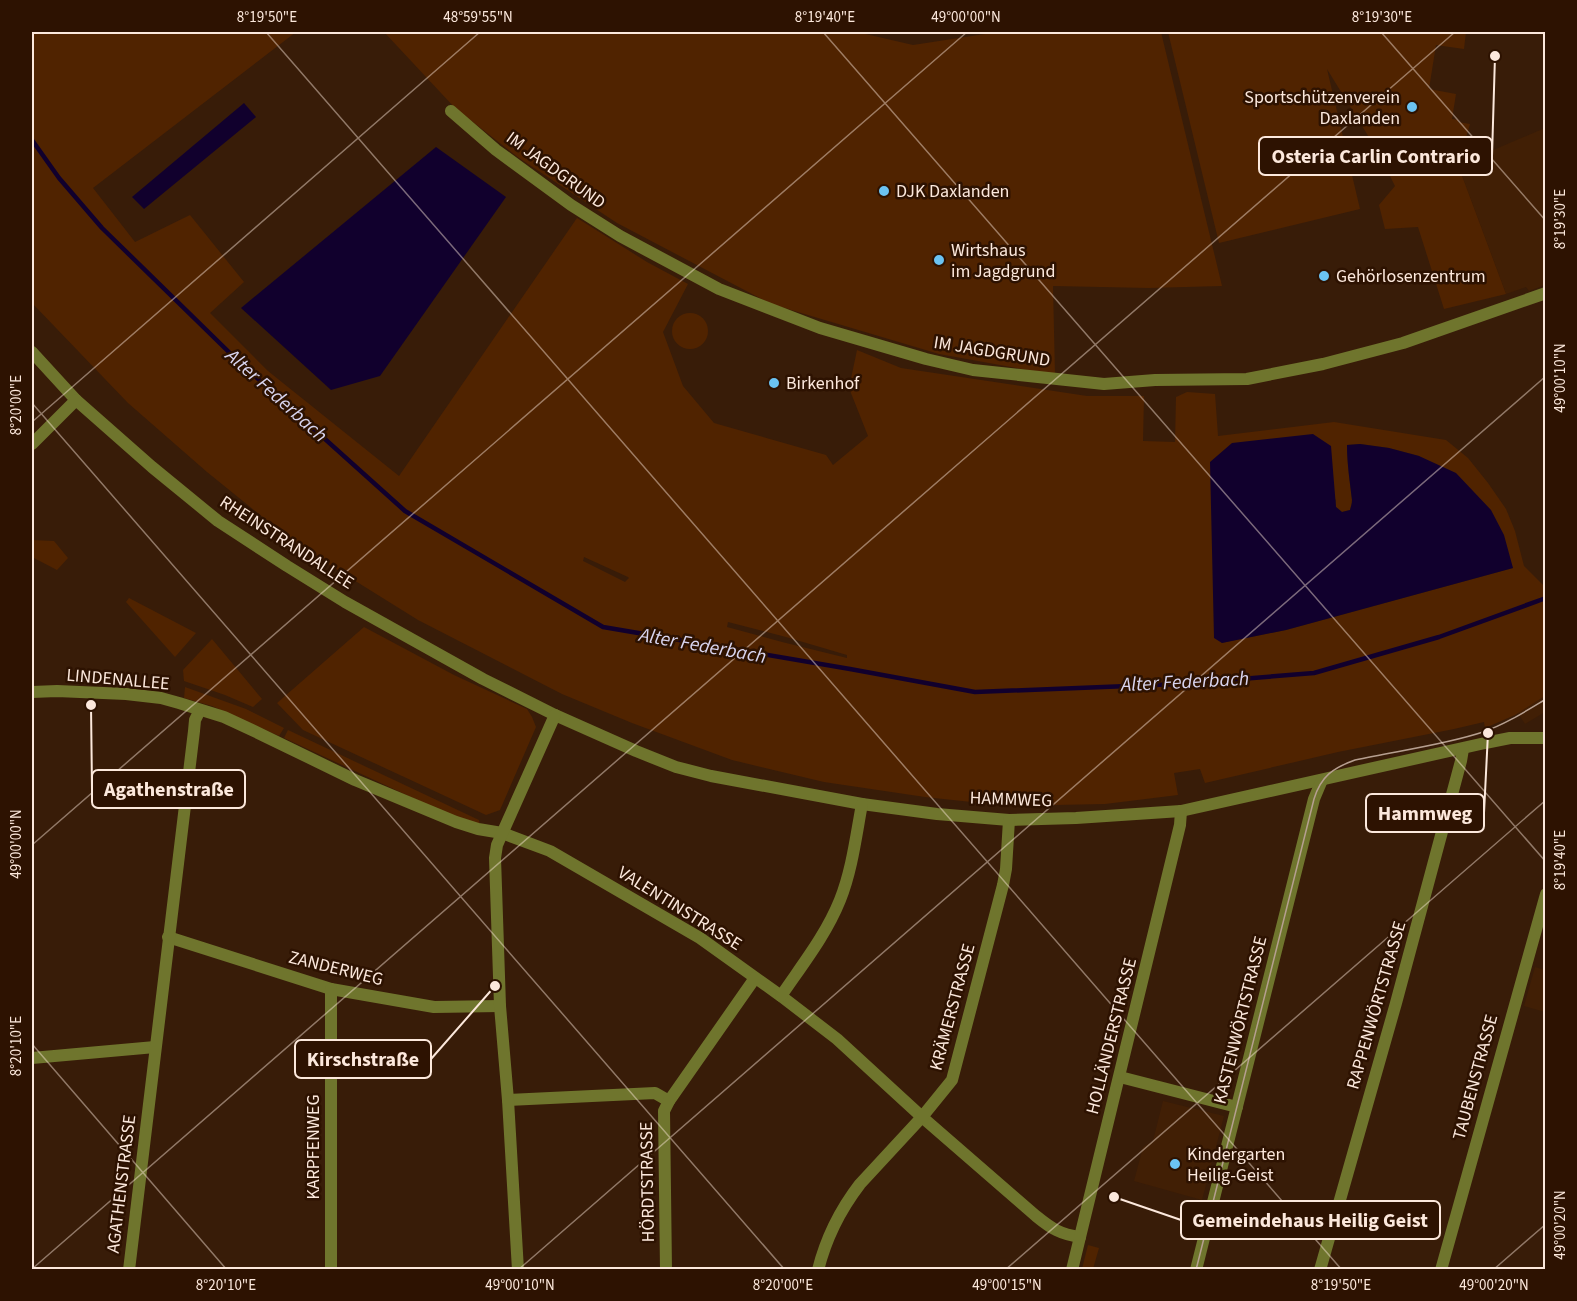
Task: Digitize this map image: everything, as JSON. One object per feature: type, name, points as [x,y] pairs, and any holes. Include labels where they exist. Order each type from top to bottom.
[{"type":"street","name":"IM JAGDGRUND","points":[[451,111],[496,150],[571,205],[620,236],[719,289],[820,328],[926,359],[973,370],[1104,384],[1155,380],[1247,379],[1323,364],[1403,343],[1545,293]]},
{"type":"street","name":"RHEINSTRANDALLEE","points":[[32,352],[76,400],[218,521],[345,602],[483,679],[555,715]]},
{"type":"street","points":[[32,444],[76,400]]},
{"type":"street","name":"LINDENALLEE","points":[[32,692],[126,694],[161,698],[200,710]]},
{"type":"street","name":"VALENTINSTRASSE","points":[[200,710],[224,717],[355,780],[445,818],[478,829],[502,833],[550,851],[700,938],[837,1039],[1027,1209],[1052,1228],[1063,1234],[1080,1238]]},
{"type":"street","name":"AGATHENSTRASSE","points":[[129,1269],[195,720],[200,710]]},
{"type":"street","points":[[518,1269],[500,1006],[495,858],[502,833],[555,715]]},
{"type":"street","name":"HAMMWEG","points":[[555,715],[676,767],[711,776],[862,804],[937,814],[1009,820],[1181,811],[1485,743],[1510,738],[1545,738]]},
{"type":"street","name":"RAPPENWÖRTSTRASSE","points":[[1320,1269],[1411,949],[1463,749]]},
{"type":"street","name":"KASTENWÖRTSTRASSE","points":[[1196,1269],[1311,811],[1322,780]]},
{"type":"street","points":[[781,996],[827,929],[841,898],[850,866],[862,804]]},
{"type":"street","name":"HOLLÄNDERSTRASSE","points":[[1072,1269],[1180,825],[1181,811]]},
{"type":"street","name":"KRÄMERSTRASSE","points":[[818,1269],[828,1239],[842,1209],[851,1196],[922,1117],[954,1075],[1003,885],[1009,820]]},
{"type":"street","name":"TAUBENSTRASSE","points":[[1441,1269],[1545,894]]},
{"type":"street","name":"ZANDERWEG","points":[[168,937],[331,989],[434,1007],[500,1006]]},
{"type":"street","name":"HÖRDTSTRASSE","points":[[666,1269],[664,1111],[755,978]]},
{"type":"street","name":"KARPFENWEG","points":[[331,989],[331,1269]]},
{"type":"street","points":[[32,1058],[155,1047]]},
{"type":"street","points":[[1120,1077],[1237,1107]]},
{"type":"street","points":[[508,1100],[655,1093],[669,1101]]},
{"type":"shaded area","points":[[32,32],[296,32],[93,188],[135,242],[190,215],[244,282],[210,313],[268,371],[399,476],[577,218],[647,262],[688,284],[663,332],[683,386],[714,423],[826,455],[833,465],[868,436],[849,388],[857,350],[901,368],[1087,396],[1144,396],[1143,441],[1175,442],[1176,397],[1187,392],[1215,394],[1218,436],[1334,422],[1446,440],[1468,458],[1506,509],[1515,531],[1524,566],[1545,587],[1545,696],[1515,715],[1485,728],[1484,722],[1338,752],[1205,783],[1200,769],[1174,773],[1178,795],[1105,804],[1009,806],[925,797],[824,782],[732,760],[562,694],[418,620],[296,544],[207,472],[128,403],[32,303]],"holes":[[[1360,444],[1389,448],[1419,456],[1513,568],[1286,630],[1221,643],[1336,499],[1336,507],[1342,512],[1350,510],[1352,500],[1347,445]],[[584,557],[629,578],[625,582],[583,561]],[[728,622],[847,655],[847,658],[727,627]]]},
{"type":"shaded area","name":"DJK Daxlanden","points":[[384,32],[857,32],[913,45],[998,32],[1161,32],[1222,286],[1149,288],[1053,286],[1055,375],[939,354],[771,304],[617,223],[519,158],[455,108]]},
{"type":"shaded area","points":[[1168,32],[1466,32],[1464,49],[1436,45],[1429,89],[1456,94],[1452,119],[1470,124],[1458,165],[1506,294],[1444,309],[1418,227],[1385,229],[1379,205],[1395,186],[1378,152],[1327,69],[1360,209],[1219,243]]},
{"type":"shaded area","points":[[244,103],[256,117],[144,209],[132,197]]},
{"type":"shaded area","points":[[1545,128],[1545,285],[1529,291],[1526,287],[1506,294],[1458,165]]},
{"type":"shaded area","points":[[436,147],[506,197],[380,376],[331,390],[241,308]]},
{"type":"shaded area","points":[[690,313],[703,318],[708,331],[703,344],[690,349],[677,344],[672,331],[677,318]]},
{"type":"shaded area","points":[[1313,434],[1331,446],[1336,507],[1342,512],[1350,510],[1352,501],[1347,445],[1360,444],[1389,448],[1419,456],[1456,473],[1491,510],[1504,535],[1513,568],[1286,630],[1222,643],[1214,638],[1210,462],[1232,443]]},
{"type":"shaded area","points":[[32,540],[54,541],[68,558],[57,570],[32,557]]},
{"type":"shaded area","points":[[129,598],[196,633],[175,657],[126,602]]},
{"type":"shaded area","points":[[364,627],[454,675],[527,709],[536,727],[500,810],[486,815],[303,730],[277,703]]},
{"type":"shaded area","points":[[212,639],[262,699],[253,707],[184,681],[183,670]]},
{"type":"shaded area","points":[[185,687],[246,709],[284,728],[279,736],[212,706],[184,698]]},
{"type":"shaded area","points":[[1545,696],[1545,712],[1525,724],[1518,713]]},
{"type":"shaded area","points":[[288,730],[479,820],[480,825],[443,812],[284,738]]},
{"type":"shaded area","points":[[1535,967],[1545,970],[1545,1012],[1524,1006]]},
{"type":"shaded area","name":"Kindergarten Heilig-Geist","points":[[1163,1101],[1224,1116],[1202,1200],[1134,1181],[1143,1147],[1153,1141]]},
{"type":"shaded area","points":[[1088,1245],[1099,1248],[1093,1269],[1082,1269]]},
{"type":"waterway","name":"Alter Federbach","points":[[32,140],[59,178],[102,228],[236,359],[405,511],[603,627],[975,692],[1178,684],[1314,673],[1439,637],[1546,598]]},
{"type":"tram line","points":[[1196,1270],[1314,799],[1320,784],[1334,770],[1355,760],[1468,737],[1508,721],[1546,699]]},
{"type":"place","name":"Osteria Carlin Contrario","points":[[1495,56]]},
{"type":"place","name":"Sportschützenverein Daxlanden","points":[[1412,107]]},
{"type":"place","name":"DJK Daxlanden","points":[[884,191]]},
{"type":"place","name":"Wirtshaus im Jagdgrund","points":[[939,260]]},
{"type":"place","name":"Gehörlosenzentrum","points":[[1324,276]]},
{"type":"place","name":"Birkenhof","points":[[774,383]]},
{"type":"place","name":"Agathenstraße","points":[[91,705]]},
{"type":"place","name":"Hammweg","points":[[1488,733]]},
{"type":"place","name":"Kirschstraße","points":[[495,986]]},
{"type":"place","name":"Kindergarten Heilig-Geist","points":[[1175,1164]]},
{"type":"place","name":"Gemeindehaus Heilig Geist","points":[[1114,1197]]}]
